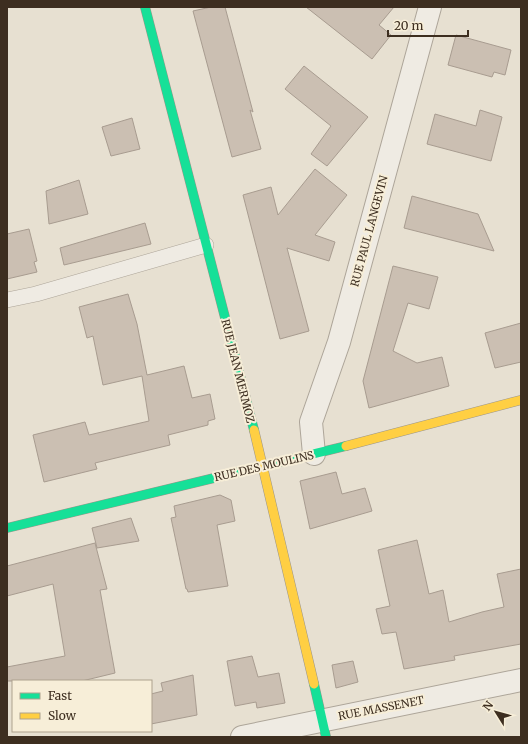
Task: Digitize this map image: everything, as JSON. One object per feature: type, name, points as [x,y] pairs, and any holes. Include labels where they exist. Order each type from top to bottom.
[{"type":"main road","name":"RUE JEAN MERMOZ","points":[[145,7],[262,466],[324,729]]},
{"type":"main road","name":"RUE DES MOULINS","points":[[7,528],[314,454],[521,400]]},
{"type":"street","name":"RUE PAUL LANGEVIN","points":[[314,454],[311,422],[339,342],[430,7]]},
{"type":"street","name":"RUE MASSENET","points":[[242,737],[324,729],[521,680]]},
{"type":"lane","points":[[7,300],[36,294],[206,245]]},
{"type":"building","points":[[211,7],[225,7],[253,112],[250,110],[261,149],[232,157],[193,11]]},
{"type":"building","points":[[306,7],[394,7],[379,25],[391,35],[372,59]]},
{"type":"building","points":[[456,35],[511,50],[505,75],[494,72],[492,77],[448,65]]},
{"type":"building","points":[[304,66],[368,117],[327,166],[311,154],[331,126],[285,89]]},
{"type":"building","points":[[480,110],[502,117],[491,161],[427,144],[435,114],[476,126]]},
{"type":"building","points":[[132,118],[140,149],[111,156],[102,127]]},
{"type":"building","points":[[315,169],[347,195],[315,235],[335,242],[329,261],[287,248],[309,331],[280,339],[243,195],[271,187],[278,215]]},
{"type":"building","points":[[79,180],[88,214],[49,224],[46,191]]},
{"type":"building","points":[[412,196],[478,214],[494,251],[404,228]]},
{"type":"building","points":[[145,223],[151,244],[64,265],[60,248]]},
{"type":"building","points":[[29,229],[37,261],[34,262],[37,272],[7,279],[7,234]]},
{"type":"building","points":[[393,266],[438,277],[429,309],[408,303],[393,351],[417,363],[442,357],[449,386],[369,408],[363,381]]},
{"type":"building","points":[[128,294],[137,324],[147,375],[184,366],[192,398],[210,394],[215,419],[208,421],[208,425],[168,435],[170,445],[95,463],[97,469],[44,482],[33,435],[85,422],[89,435],[149,421],[142,376],[103,385],[93,336],[87,338],[79,307]]},
{"type":"building","points":[[521,323],[521,362],[495,368],[485,333]]},
{"type":"building","points":[[336,472],[342,494],[365,488],[372,511],[310,529],[300,481]]},
{"type":"building","points":[[220,495],[231,500],[235,521],[217,525],[228,586],[188,592],[186,589],[171,518],[176,517],[174,506]]},
{"type":"building","points":[[131,518],[139,541],[97,548],[92,528]]},
{"type":"building","points":[[417,540],[429,594],[443,590],[449,622],[504,607],[497,574],[521,569],[521,644],[454,656],[455,660],[404,669],[396,632],[382,634],[376,609],[390,606],[378,550]]},
{"type":"building","points":[[95,543],[107,589],[100,590],[115,673],[86,680],[7,681],[7,667],[65,656],[53,584],[7,596],[7,566]]},
{"type":"building","points":[[252,656],[258,677],[279,673],[285,703],[257,708],[256,702],[235,706],[227,661]]},
{"type":"building","points":[[353,661],[358,682],[336,688],[332,665]]},
{"type":"building","points":[[193,675],[197,715],[152,724],[152,694],[163,691],[161,683]]},
{"type":"traffic: fast","points":[[145,7],[254,430]]},
{"type":"traffic: fast","points":[[7,528],[346,446]]},
{"type":"traffic: fast","points":[[314,684],[326,737]]},
{"type":"traffic: slow","points":[[346,446],[521,400]]},
{"type":"traffic: slow","points":[[254,430],[314,684]]}]
